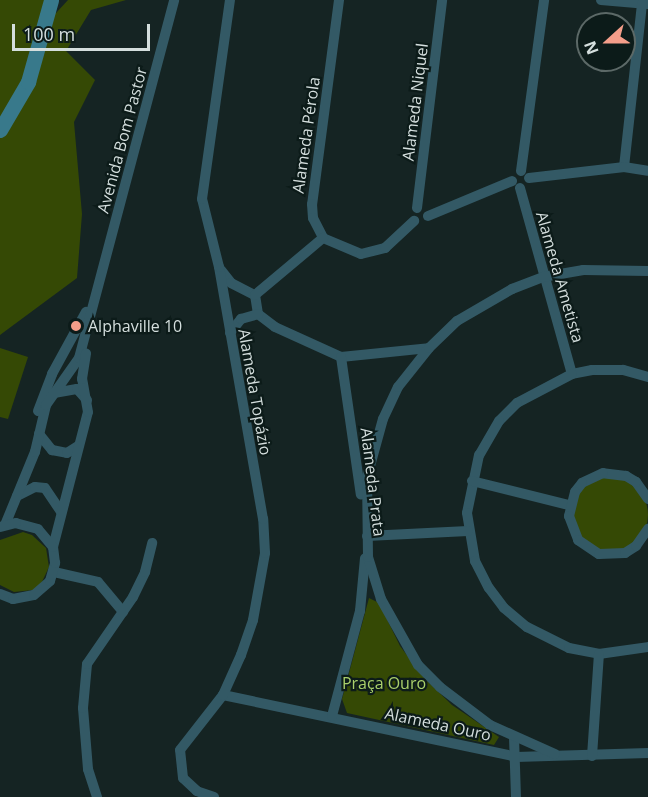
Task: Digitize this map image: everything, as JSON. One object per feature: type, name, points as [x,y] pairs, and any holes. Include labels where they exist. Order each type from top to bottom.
[{"type":"street","points":[[0,130],[28,82],[51,0]]},
{"type":"street","name":"Avenida Bom Pastor","points":[[2,526],[35,452],[54,393],[79,358],[174,0]]},
{"type":"street","name":"Alameda Topázio","points":[[214,797],[189,786],[179,770],[180,750],[223,695],[253,620],[265,553],[263,519],[227,313],[226,284],[219,267],[202,199],[230,0]]},
{"type":"street","name":"Alameda Pérola","points":[[323,238],[312,204],[339,0]]},
{"type":"street","name":"Alameda Niquel","points":[[417,208],[442,0]]},
{"type":"street","points":[[525,175],[544,0]]},
{"type":"street","points":[[601,0],[645,4],[624,167]]},
{"type":"street","points":[[255,295],[273,276],[323,238],[361,254],[385,248],[414,221],[425,222],[428,216],[516,185],[513,175],[624,167],[648,171]]},
{"type":"street","name":"Alameda Ametista","points":[[516,185],[572,374]]},
{"type":"street","points":[[414,221],[412,214],[417,208],[425,209],[428,216]]},
{"type":"street","points":[[555,754],[514,736],[464,707],[418,665],[381,599],[368,557],[367,477],[383,419],[398,387],[429,348],[457,321],[512,289],[543,277],[583,270],[648,271]]},
{"type":"street","points":[[226,284],[255,295]]},
{"type":"street","name":"Avenida Bom Pastor","points":[[54,572],[53,547],[88,402],[83,365],[99,288]]},
{"type":"street","name":"Avenida Bom Pastor","points":[[35,452],[40,403],[99,288]]},
{"type":"street","points":[[255,295],[258,314],[291,336],[341,357],[429,348]]},
{"type":"street","points":[[227,313],[241,319]]},
{"type":"street","points":[[230,333],[241,319],[258,314]]},
{"type":"street","name":"Alameda Prata","points":[[332,716],[360,611],[367,536],[341,357]]},
{"type":"street","points":[[648,376],[623,370],[572,374],[531,393],[499,421],[479,456],[471,481],[468,531],[475,561],[504,608],[548,640],[599,654],[648,647]]},
{"type":"street","points":[[54,393],[77,389],[88,402]]},
{"type":"street","points":[[39,434],[52,450],[67,453],[78,446]]},
{"type":"street","points":[[355,455],[373,456]]},
{"type":"street","points":[[648,499],[636,482],[626,476],[603,473],[582,483],[569,505],[572,529],[578,540],[599,554],[625,553],[636,546],[648,529]]},
{"type":"street","points":[[471,481],[569,505]]},
{"type":"street","points":[[16,497],[35,487],[45,488],[61,512]]},
{"type":"street","points":[[2,526],[28,524],[47,537],[53,547]]},
{"type":"street","points":[[367,536],[468,531]]},
{"type":"street","points":[[97,797],[88,769],[85,675],[92,653],[123,612],[145,572],[152,543]]},
{"type":"street","points":[[1,596],[12,599],[34,596],[43,590],[54,572],[98,582],[123,612]]},
{"type":"street","points":[[592,756],[599,654]]},
{"type":"street","name":"Alameda Ouro","points":[[223,695],[332,716],[516,757],[555,754],[592,756],[648,753]]},
{"type":"street","points":[[514,736],[516,797]]},
{"type":"green space","points":[[0,0],[52,0],[56,13],[68,0],[126,0],[91,10],[66,51],[95,80],[74,122],[82,214],[77,278],[0,335]]},
{"type":"green space","points":[[0,348],[28,357],[8,419],[0,417]]},
{"type":"green space","points":[[610,477],[624,480],[637,488],[645,501],[648,515],[645,529],[637,542],[624,550],[610,553],[596,550],[583,542],[575,529],[572,515],[575,501],[583,488],[596,480]]},
{"type":"green space","points":[[23,532],[32,535],[46,548],[49,567],[41,584],[33,590],[14,592],[0,585],[0,540]]},
{"type":"green space","name":"Praça Ouro","points":[[369,598],[379,603],[400,646],[424,678],[452,705],[499,737],[494,745],[347,713],[342,699]]},
{"type":"place","name":"Alphaville 10","points":[[76,326]]}]
